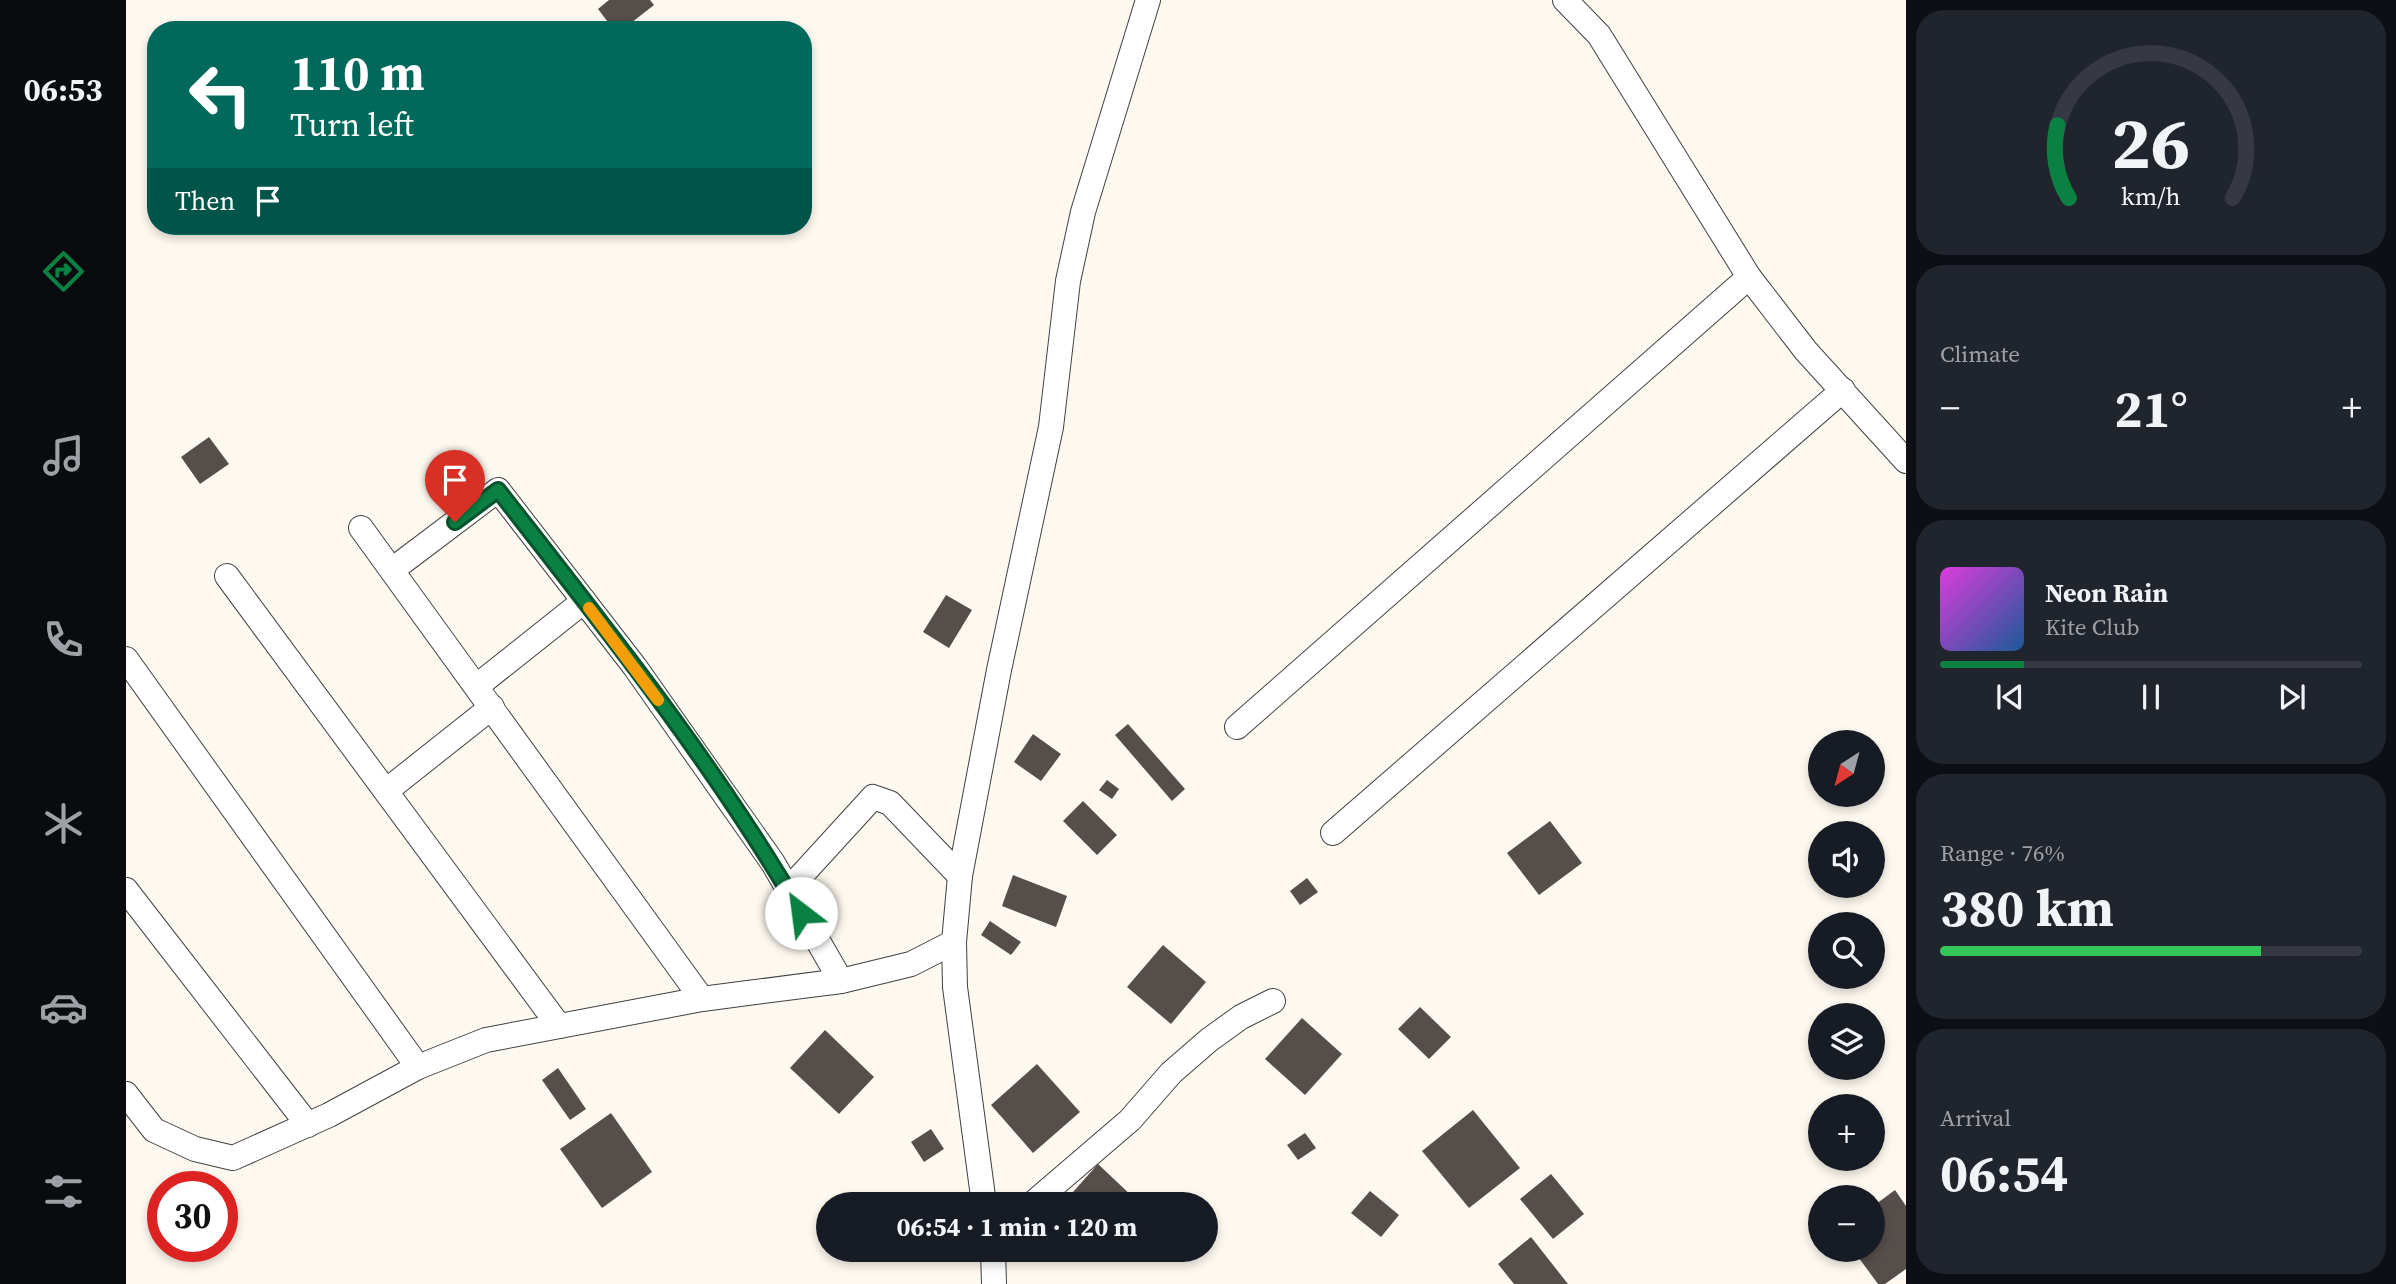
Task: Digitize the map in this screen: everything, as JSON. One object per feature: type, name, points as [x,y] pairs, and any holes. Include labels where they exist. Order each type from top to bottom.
[{"type":"street","points":[[982,1192],[959,1027],[954,942],[960,876],[999,670],[1051,427],[1068,281],[1083,212],[1148,0]]},
{"type":"street","points":[[1565,0],[1599,35],[1749,277],[1806,351],[1906,461]]},
{"type":"street","points":[[1237,727],[1749,277]]},
{"type":"street","points":[[1333,833],[1843,390]]},
{"type":"street","points":[[392,570],[498,490],[642,678],[773,863],[841,981]]},
{"type":"street","points":[[361,528],[702,999]]},
{"type":"street","points":[[227,576],[559,1026]]},
{"type":"street","points":[[477,686],[584,601]]},
{"type":"street","points":[[126,659],[418,1067]]},
{"type":"street","points":[[386,791],[492,707]]},
{"type":"street","points":[[788,890],[873,797],[890,803],[960,876]]},
{"type":"street","points":[[126,890],[308,1125]]},
{"type":"street","points":[[126,1094],[154,1130],[195,1149],[233,1158],[308,1125],[418,1067],[486,1040],[702,999],[841,981],[911,964],[954,942]]},
{"type":"street","points":[[1046,1192],[1130,1120],[1171,1073],[1209,1040],[1241,1017],[1273,1001]]},
{"type":"street","points":[[993,1262],[994,1284]]},
{"type":"building","points":[[609,0],[650,0],[654,5],[634,21],[607,21],[598,9]]},
{"type":"building","points":[[209,437],[229,464],[200,484],[181,457]]},
{"type":"building","points":[[946,595],[972,610],[949,648],[923,632]]},
{"type":"building","points":[[1128,724],[1185,789],[1172,801],[1115,735]]},
{"type":"building","points":[[1033,734],[1061,754],[1041,781],[1014,762]]},
{"type":"building","points":[[1107,780],[1119,789],[1112,799],[1099,790]]},
{"type":"building","points":[[1083,801],[1117,835],[1097,855],[1063,821]]},
{"type":"building","points":[[1550,821],[1582,863],[1539,895],[1507,853]]},
{"type":"building","points":[[1013,875],[1067,896],[1056,927],[1002,906]]},
{"type":"building","points":[[1307,878],[1318,892],[1300,905],[1290,891]]},
{"type":"building","points":[[990,921],[1021,942],[1011,955],[981,935]]},
{"type":"building","points":[[1163,945],[1206,982],[1171,1024],[1127,987]]},
{"type":"building","points":[[1420,1007],[1451,1037],[1429,1059],[1398,1029]]},
{"type":"building","points":[[1302,1018],[1342,1054],[1305,1095],[1265,1059]]},
{"type":"building","points":[[825,1030],[874,1077],[839,1114],[790,1068]]},
{"type":"building","points":[[1037,1064],[1080,1112],[1033,1153],[991,1105]]},
{"type":"building","points":[[558,1068],[586,1109],[570,1120],[542,1080]]},
{"type":"building","points":[[1473,1110],[1520,1168],[1469,1208],[1422,1151]]},
{"type":"building","points":[[611,1113],[652,1172],[602,1208],[560,1149]]},
{"type":"building","points":[[931,1129],[944,1149],[924,1162],[911,1142]]},
{"type":"building","points":[[1305,1133],[1316,1148],[1298,1160],[1287,1145]]},
{"type":"building","points":[[1098,1164],[1128,1192],[1073,1192]]},
{"type":"building","points":[[1551,1174],[1584,1214],[1553,1239],[1520,1199]]},
{"type":"building","points":[[1895,1190],[1906,1206],[1906,1269],[1885,1284],[1878,1284],[1862,1262],[1885,1262],[1885,1197]]},
{"type":"building","points":[[1370,1191],[1399,1215],[1381,1237],[1351,1213]]},
{"type":"building","points":[[1531,1237],[1568,1284],[1514,1284],[1498,1264]]},
{"type":"slow traffic","points":[[589,608],[658,700]]},
{"type":"route","points":[[455,522],[498,490],[635,667],[773,863],[801,913]]}]
